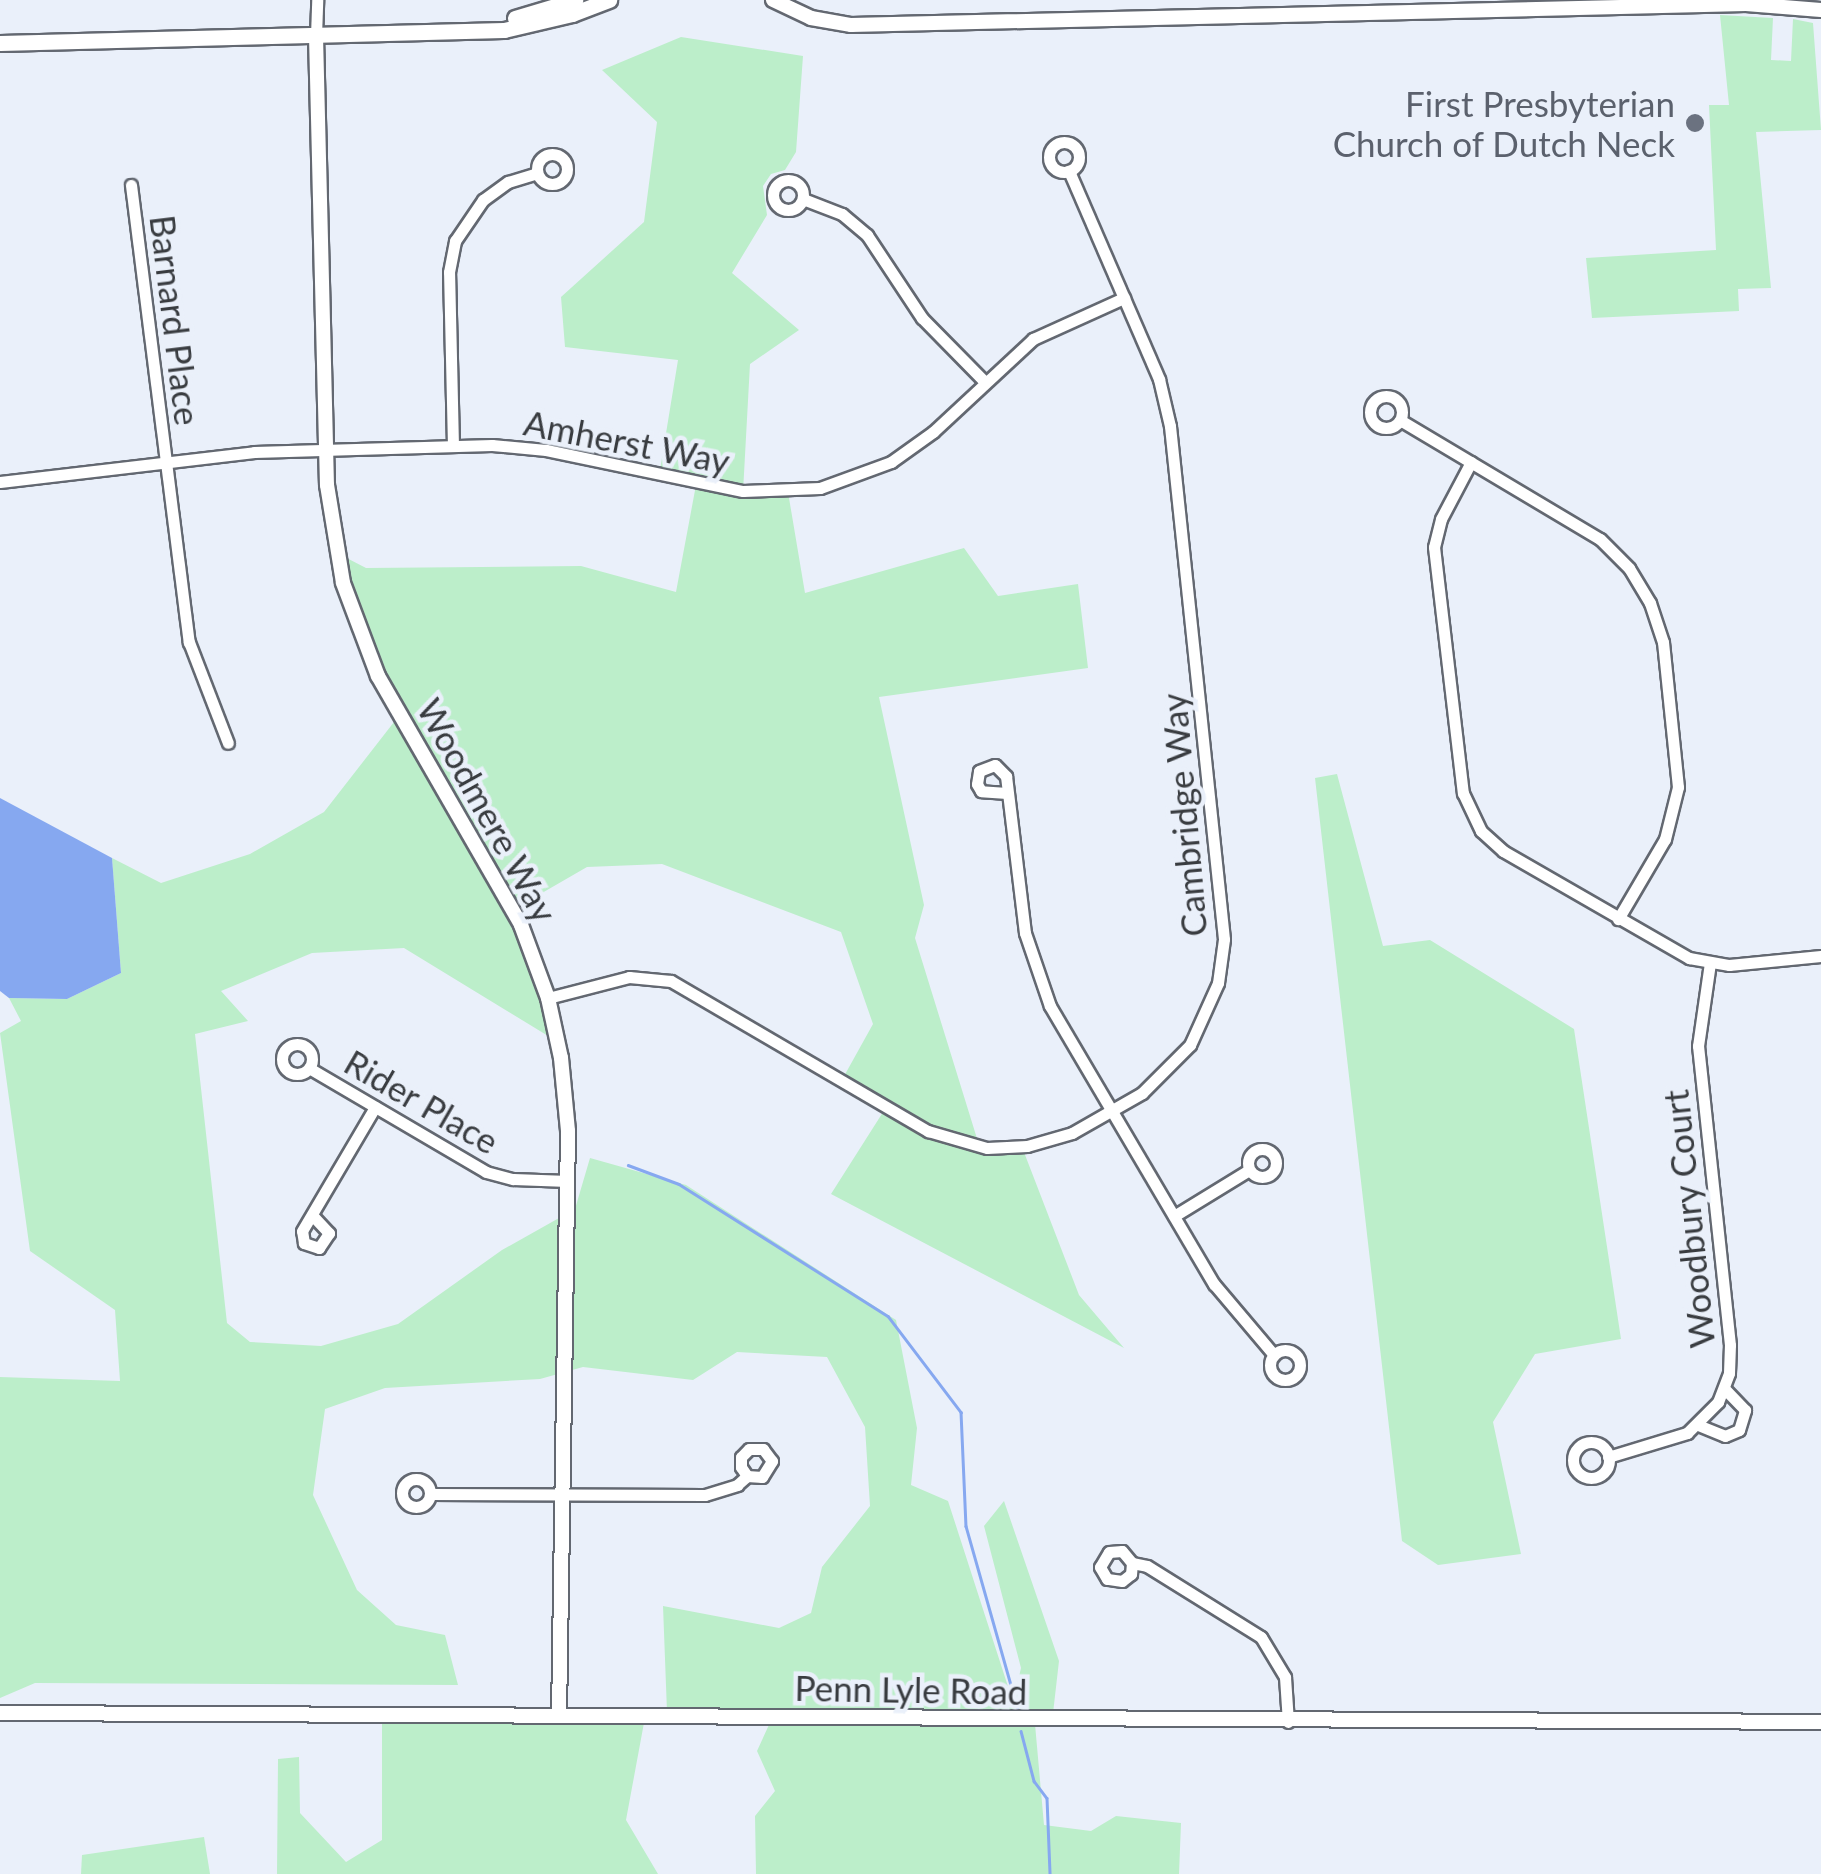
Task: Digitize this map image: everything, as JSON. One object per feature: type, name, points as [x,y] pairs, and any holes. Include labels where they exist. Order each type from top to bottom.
[{"type":"main road","points":[[432,34],[537,13],[575,0]]},
{"type":"main road","points":[[0,43],[432,34],[539,24],[609,0]]},
{"type":"street","name":"Woodmere Way","points":[[317,0],[327,449],[336,550],[364,646],[504,892],[548,998],[565,1091],[568,1181],[559,1716]]},
{"type":"street","points":[[773,0],[811,18],[851,24],[1227,8],[1746,4],[1821,10]]},
{"type":"street","points":[[1746,4],[1763,0]]},
{"type":"street","name":"Cambridge Way","points":[[548,998],[628,976],[672,981],[928,1131],[970,1145],[1007,1148],[1048,1142],[1111,1111],[1161,1078],[1190,1044],[1218,983],[1224,939],[1170,426],[1158,379],[1069,171]]},
{"type":"street","points":[[452,446],[449,272],[455,241],[482,200],[508,182],[537,173]]},
{"type":"street","name":"Barnard Place","points":[[132,184],[189,642],[228,743]]},
{"type":"street","points":[[803,199],[842,214],[868,235],[922,318],[985,382]]},
{"type":"street","name":"Amherst Way","points":[[0,482],[166,462],[327,449],[452,446],[532,448],[720,488],[794,492],[844,482],[891,462],[933,432],[1033,338],[1124,298]]},
{"type":"street","points":[[1400,420],[1600,539],[1641,584],[1658,622],[1678,769],[1676,806],[1665,840],[1618,918]]},
{"type":"street","points":[[1471,462],[1441,519],[1434,546],[1466,804],[1491,842],[1671,950],[1710,963],[1749,964],[1821,956]]},
{"type":"street","points":[[1008,793],[1031,958],[1050,1006],[1220,1292],[1274,1355]]},
{"type":"street","name":"Woodbury Court","points":[[1698,1425],[1724,1388],[1730,1346],[1698,1046],[1710,963]]},
{"type":"street","name":"Rider Place","points":[[309,1068],[486,1172],[512,1179],[568,1181]]},
{"type":"street","points":[[312,1215],[375,1107]]},
{"type":"street","points":[[1174,1216],[1249,1170]]},
{"type":"street","points":[[1608,1458],[1673,1440],[1698,1425],[1725,1436],[1744,1424],[1742,1403],[1724,1388]]},
{"type":"street","points":[[430,1494],[690,1497],[720,1492],[747,1476]]},
{"type":"street","points":[[1132,1563],[1147,1566],[1262,1637],[1285,1678],[1288,1722]]},
{"type":"street","name":"Penn Lyle Road","points":[[0,1713],[1821,1722]]},
{"type":"green space","points":[[1720,15],[1773,18],[1771,60],[1791,61],[1793,19],[1813,23],[1821,130],[1756,132],[1771,288],[1738,289],[1739,311],[1592,318],[1586,258],[1716,250],[1709,105],[1729,105]]},
{"type":"green space","points":[[681,37],[803,56],[796,152],[785,170],[771,174],[763,186],[767,215],[732,273],[799,330],[750,364],[743,492],[788,492],[805,593],[964,548],[998,596],[1078,584],[1088,668],[879,697],[924,905],[915,938],[979,1145],[1022,1147],[1079,1295],[1124,1348],[831,1194],[885,1109],[843,1078],[873,1024],[841,932],[662,864],[587,867],[516,908],[558,1042],[404,948],[312,953],[221,991],[248,1021],[195,1034],[227,1323],[250,1342],[321,1346],[398,1324],[502,1250],[575,1209],[590,1158],[686,1185],[896,1320],[917,1428],[911,1485],[948,1501],[1013,1702],[1021,1668],[984,1526],[1004,1501],[1059,1661],[1052,1722],[1035,1724],[1044,1825],[1091,1831],[1116,1816],[1181,1823],[1179,1874],[756,1874],[755,1816],[775,1791],[757,1751],[773,1716],[667,1712],[663,1606],[779,1628],[811,1613],[822,1567],[870,1506],[865,1427],[827,1357],[737,1352],[693,1380],[583,1367],[540,1379],[385,1388],[325,1409],[313,1495],[357,1590],[396,1625],[445,1635],[458,1685],[35,1683],[0,1698],[0,1377],[120,1381],[115,1310],[30,1251],[0,1033],[21,1021],[9,998],[67,999],[121,973],[112,858],[161,883],[250,854],[324,812],[401,713],[337,553],[366,568],[581,566],[676,592],[696,485],[659,476],[678,360],[565,347],[561,297],[644,222],[657,122],[602,70]]},
{"type":"green space","points":[[1337,774],[1383,946],[1430,940],[1574,1029],[1621,1339],[1535,1354],[1493,1422],[1521,1554],[1438,1565],[1402,1541],[1315,778]]},
{"type":"green space","points":[[646,1712],[626,1820],[658,1874],[277,1874],[278,1759],[299,1757],[300,1813],[346,1862],[382,1840],[382,1722]]},
{"type":"green space","points":[[204,1837],[210,1874],[81,1874],[82,1855]]},
{"type":"water","points":[[0,798],[112,858],[121,973],[67,999],[9,998],[0,991]]},
{"type":"waterway","points":[[628,1165],[679,1184],[888,1316],[961,1412],[966,1526],[1018,1710]]},
{"type":"waterway","points":[[1021,1731],[1034,1781],[1047,1798],[1050,1874]]},
{"type":"place","name":"First Presbyterian Church of Dutch Neck","points":[[1695,123]]}]
